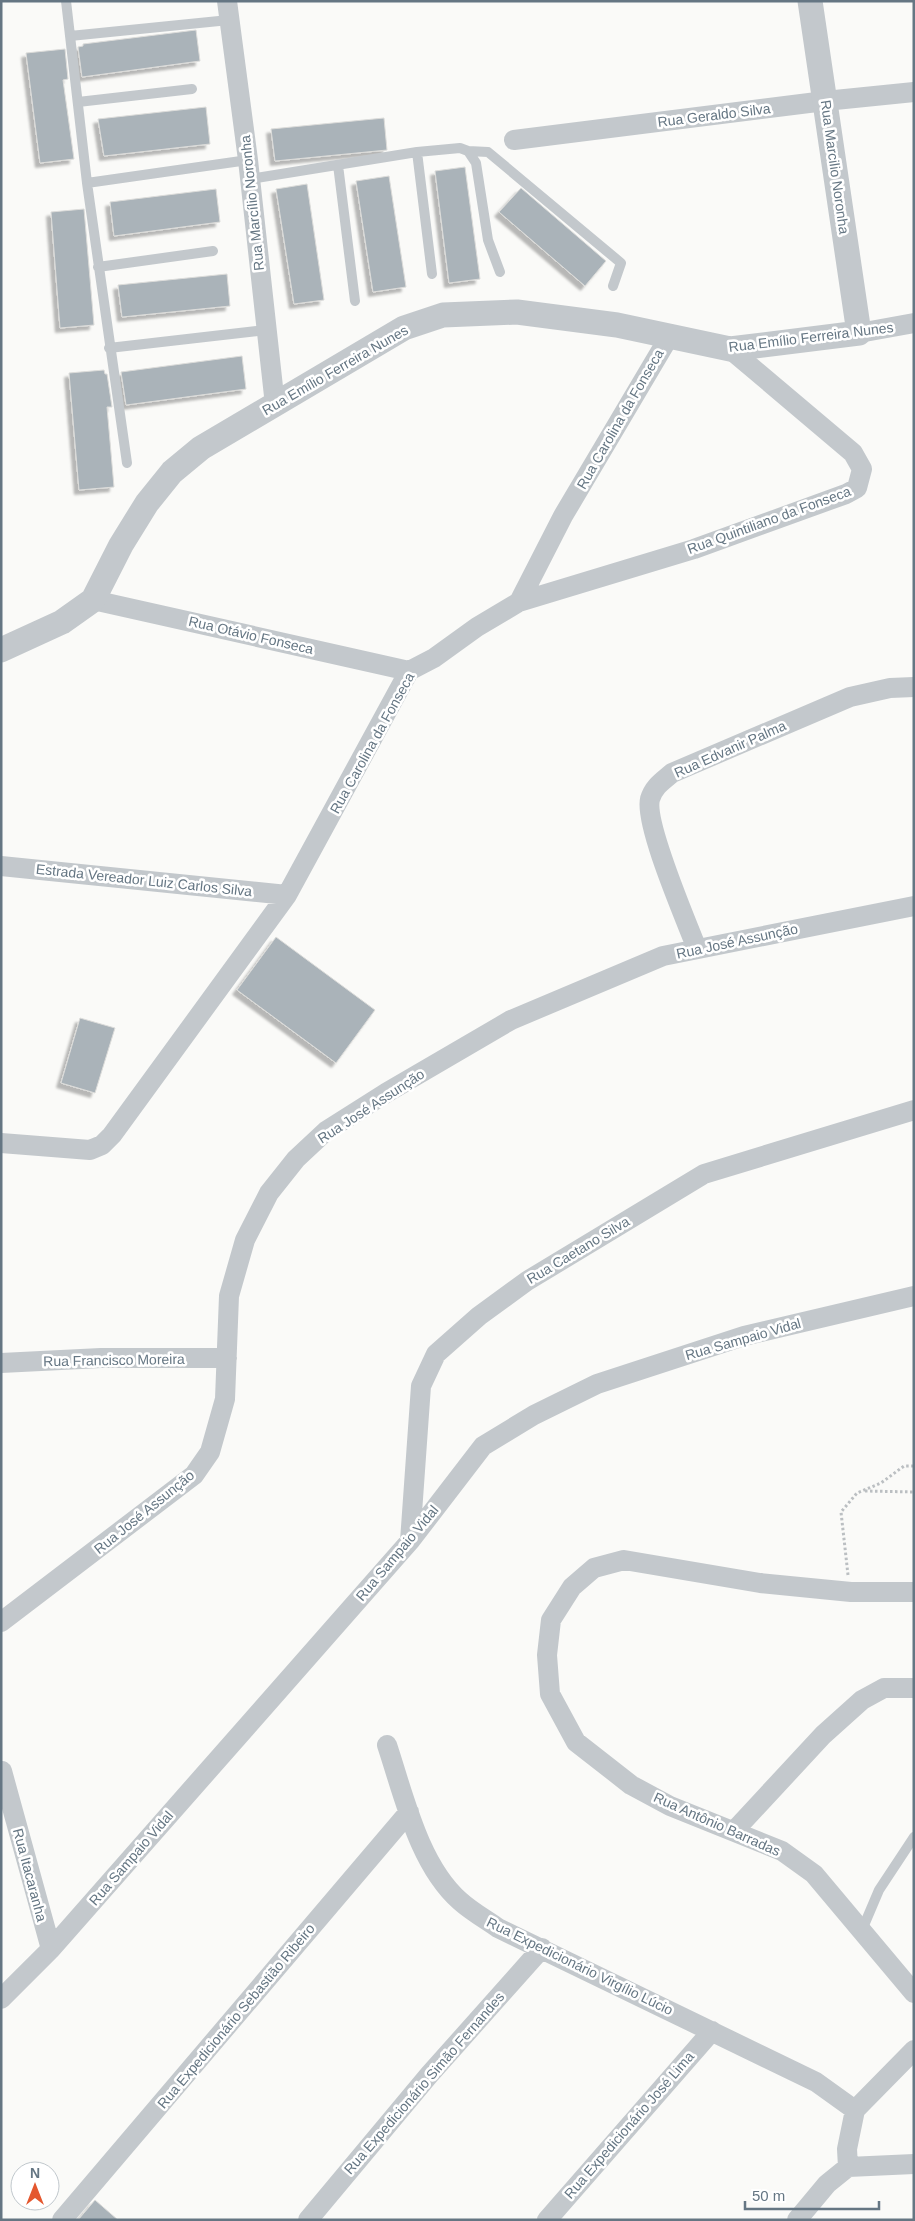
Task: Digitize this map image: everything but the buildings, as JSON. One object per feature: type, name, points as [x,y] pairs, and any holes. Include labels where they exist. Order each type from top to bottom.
[{"type":"street","name":"Rua Marcilio Noronha","points":[[810,1],[859,333]]},
{"type":"street","name":"Rua Marcílio Noronha","points":[[228,11],[249,169],[275,405]]},
{"type":"street","name":"Rua Geraldo Silva","points":[[514,140],[825,101],[914,92]]},
{"type":"street","name":"Rua Emílio Ferreira Nunes","points":[[1,650],[62,622],[93,600],[121,545],[147,503],[172,472],[201,448],[404,328],[443,316],[517,312],[617,325],[730,349],[859,333],[914,323]]},
{"type":"street","name":"Rua Carolina da Fonseca","points":[[1,1143],[90,1150],[102,1145],[112,1135],[287,895],[409,671],[434,658],[477,627],[519,602],[563,516],[669,337]]},
{"type":"street","name":"Rua Quintiliano da Fonseca","points":[[519,602],[694,549],[846,494],[857,488],[862,469],[853,453],[730,349]]},
{"type":"street","name":"Rua Otávio Fonseca","points":[[93,600],[409,671]]},
{"type":"street","name":"Rua Edvanir Palma","points":[[697,948],[655,836],[650,814],[650,800],[655,788],[672,773],[850,697],[890,688],[914,687]]},
{"type":"street","name":"Estrada Vereador Luiz Carlos Silva","points":[[1,866],[287,895]]},
{"type":"street","name":"Rua José Assunção","points":[[1,1622],[194,1475],[210,1452],[225,1399],[229,1296],[245,1240],[269,1193],[296,1159],[326,1131],[386,1092],[511,1020],[662,956],[914,906]]},
{"type":"street","name":"Rua Caetano Silva","points":[[410,1540],[421,1386],[436,1354],[479,1316],[527,1280],[704,1174],[914,1110]]},
{"type":"street","name":"Rua Sampaio Vidal","points":[[1,1999],[51,1949],[410,1540],[483,1446],[534,1415],[597,1384],[744,1336],[914,1296]]},
{"type":"street","name":"Rua Francisco Moreira","points":[[1,1363],[101,1358],[227,1358]]},
{"type":"street","name":"Rua Antônio Barradas","points":[[914,1592],[851,1592],[760,1583],[624,1560],[594,1568],[572,1587],[551,1620],[547,1655],[550,1694],[576,1742],[631,1785],[670,1806],[782,1851],[814,1874],[914,1993]]},
{"type":"street","points":[[734,1831],[823,1735],[862,1700],[884,1688],[914,1688]]},
{"type":"street","name":"Rua Expedicionário Virgílio Lúcio","points":[[386,1745],[409,1812],[433,1869],[460,1901],[498,1928],[816,2082],[855,2110]]},
{"type":"street","name":"Rua Itacaranha","points":[[2,1771],[51,1949]]},
{"type":"street","name":"Rua Expedicionário Sebastião Ribeiro","points":[[62,2220],[409,1812]]},
{"type":"street","name":"Rua Expedicionário Simão Fernandes","points":[[308,2220],[430,2075],[542,1948]]},
{"type":"street","name":"Rua Expedicionário José Lima","points":[[547,2220],[712,2031]]},
{"type":"street","points":[[848,2167],[847,2148],[855,2110],[914,2050]]},
{"type":"street","points":[[797,2220],[827,2184],[848,2167],[914,2164]]},
{"type":"lane","points":[[66,1],[98,267],[127,463]]},
{"type":"lane","points":[[70,36],[228,11]]},
{"type":"lane","points":[[78,102],[192,89]]},
{"type":"lane","points":[[87,183],[249,169],[338,165],[417,152],[460,148],[468,151],[488,152],[621,263],[613,286]]},
{"type":"lane","points":[[468,151],[476,163],[488,240],[500,272]]},
{"type":"lane","points":[[417,152],[432,274]]},
{"type":"lane","points":[[338,165],[355,301]]},
{"type":"lane","points":[[98,267],[212,251]]},
{"type":"lane","points":[[109,348],[266,330]]},
{"type":"lane","points":[[862,1930],[880,1890],[914,1837]]},
{"type":"path","points":[[851,1592],[841,1512],[857,1493],[881,1483],[904,1466],[914,1466]]},
{"type":"path","points":[[862,1491],[914,1492]]}]
